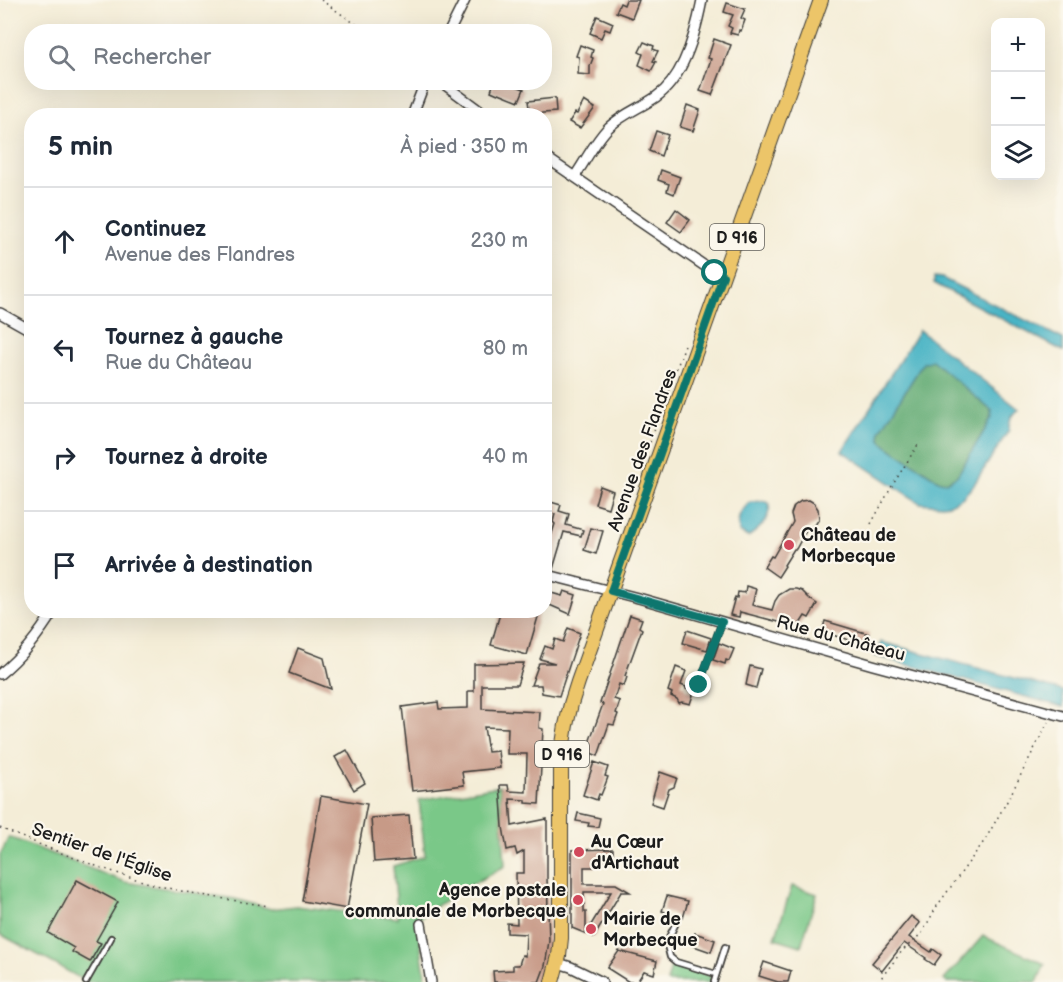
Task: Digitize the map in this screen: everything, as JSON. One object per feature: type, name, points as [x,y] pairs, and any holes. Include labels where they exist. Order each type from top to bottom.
[{"type":"main road","name":"Avenue des Flandres","points":[[558,963],[562,924],[561,777],[563,743],[574,692],[821,0]]},
{"type":"main road","name":"D 916","points":[[552,982],[558,963]]},
{"type":"street","points":[[453,24],[465,0]]},
{"type":"street","points":[[575,176],[610,126],[656,97],[673,81],[692,37],[702,0]]},
{"type":"street","points":[[415,108],[422,90]]},
{"type":"street","points":[[452,90],[476,108]]},
{"type":"street","points":[[552,161],[712,271],[723,276]]},
{"type":"street","points":[[0,313],[24,326]]},
{"type":"street","name":"Rue du Château","points":[[552,576],[1063,716]]},
{"type":"street","points":[[0,674],[31,645],[49,618]]},
{"type":"street","points":[[421,924],[431,982]]},
{"type":"street","points":[[558,963],[602,982]]},
{"type":"lane","points":[[699,685],[722,622]]},
{"type":"lane","points":[[675,925],[667,945],[670,957],[676,962],[716,974]]},
{"type":"lane","points":[[86,982],[111,938]]},
{"type":"lane","points":[[714,982],[725,946]]},
{"type":"path","points":[[321,0],[356,24]]},
{"type":"path","points":[[871,524],[919,443]]},
{"type":"path","points":[[878,982],[902,951],[922,933],[937,906],[985,840],[1045,729],[1051,712]]},
{"type":"path","name":"Sentier de l'Église","points":[[0,828],[100,867],[159,886],[268,906]]},
{"type":"green space","points":[[932,360],[992,411],[992,418],[957,476],[946,482],[940,481],[888,447],[880,436],[880,431],[923,363]]},
{"type":"green space","points":[[500,786],[505,866],[453,895],[417,920],[426,982],[81,982],[82,979],[0,934],[0,855],[9,837],[125,882],[235,899],[271,909],[296,906],[398,918],[393,866],[425,856],[419,800]]},
{"type":"green space","points":[[792,886],[817,894],[801,946],[775,938]]},
{"type":"green space","points":[[983,936],[1045,964],[1037,982],[947,982],[944,980]]},
{"type":"green space","points":[[672,963],[713,977],[711,982],[667,982]]},
{"type":"water","points":[[934,277],[942,278],[1063,339],[1063,351],[934,283]]},
{"type":"water","points":[[919,330],[1019,409],[1011,418],[1009,430],[973,486],[962,498],[950,504],[920,503],[842,451]],"holes":[[[932,360],[992,411],[992,418],[957,476],[946,482],[940,481],[888,447],[880,436],[880,431],[923,363]]]},
{"type":"water","points":[[764,501],[770,504],[764,524],[748,537],[739,532],[738,522],[743,509],[750,502]]},
{"type":"water","points":[[881,642],[1063,691],[1063,707],[875,656]]},
{"type":"building","points":[[626,0],[639,0],[632,18],[616,12],[620,3],[624,5]]},
{"type":"building","points":[[727,3],[745,9],[741,18],[745,20],[738,35],[730,33],[732,28],[728,26],[733,15],[724,12]]},
{"type":"building","points":[[597,16],[613,23],[610,31],[605,29],[601,38],[590,33]]},
{"type":"building","points":[[714,39],[731,45],[712,95],[700,91],[711,59],[708,58]]},
{"type":"building","points":[[644,42],[654,46],[653,49],[658,51],[651,71],[639,65],[643,54],[639,52]]},
{"type":"building","points":[[580,45],[593,50],[590,75],[578,74],[579,57],[576,56]]},
{"type":"building","points":[[491,90],[524,90],[519,101]]},
{"type":"building","points":[[555,98],[556,112],[552,112],[552,108],[529,108],[528,101]]},
{"type":"building","points":[[584,101],[595,108],[580,128],[569,122],[575,113],[577,114]]},
{"type":"building","points":[[687,105],[700,110],[693,131],[680,127]]},
{"type":"building","points":[[656,131],[668,135],[661,156],[649,151]]},
{"type":"building","points":[[661,170],[680,177],[674,194],[667,191],[669,184],[658,180]]},
{"type":"building","points":[[676,209],[690,220],[681,232],[667,222]]},
{"type":"building","points":[[600,486],[613,491],[608,508],[595,504]]},
{"type":"building","name":"Château de Morbecque","points":[[809,500],[818,509],[819,519],[815,525],[807,529],[778,577],[764,567],[771,556],[773,557],[793,522],[791,514],[794,506],[801,501]]},
{"type":"building","points":[[552,502],[561,505],[559,511],[569,514],[566,525],[583,530],[581,536],[564,532],[553,569],[552,533],[555,514],[552,513]]},
{"type":"building","points":[[591,528],[603,531],[596,554],[584,550]]},
{"type":"building","points":[[746,586],[756,589],[752,605],[772,610],[779,595],[789,589],[802,591],[817,604],[809,618],[805,616],[798,627],[740,612],[739,617],[730,615],[735,597],[737,598],[738,592],[745,593]]},
{"type":"building","points":[[564,591],[576,595],[570,614],[552,606],[552,593],[562,596]]},
{"type":"building","points":[[630,615],[642,619],[639,627],[642,629],[625,676],[627,677],[624,686],[619,684],[614,699],[620,701],[616,713],[618,714],[614,725],[609,724],[598,756],[586,751]]},
{"type":"building","points":[[499,618],[538,618],[527,655],[491,645]]},
{"type":"building","points":[[825,621],[869,634],[866,645],[822,632]]},
{"type":"building","points":[[568,628],[580,633],[559,696],[542,693],[541,685],[531,685],[539,663],[555,663],[540,659],[545,646],[552,649],[555,639],[563,642]]},
{"type":"building","points":[[687,630],[711,638],[707,650],[683,643]]},
{"type":"building","points":[[719,643],[734,649],[729,661],[726,660],[725,664],[713,660]]},
{"type":"building","points":[[298,648],[324,658],[331,689],[289,673]]},
{"type":"building","points":[[524,663],[517,685],[482,685],[482,709],[540,712],[539,728],[543,729],[539,804],[510,799],[512,826],[547,819],[549,941],[545,966],[539,982],[494,982],[493,971],[513,970],[513,965],[519,965],[522,955],[525,956],[526,934],[507,933],[507,923],[517,924],[516,873],[524,873],[524,851],[517,855],[515,848],[507,850],[500,785],[508,785],[509,791],[526,792],[527,754],[507,754],[508,728],[484,727],[488,752],[498,751],[500,768],[462,772],[464,785],[412,791],[402,707],[438,702],[439,709],[468,708],[468,691],[474,691],[474,664]]},
{"type":"building","points":[[750,666],[761,669],[756,688],[746,685]]},
{"type":"building","points":[[676,667],[686,671],[681,685],[694,692],[690,704],[679,703],[668,691]]},
{"type":"building","points":[[347,750],[365,783],[354,790],[335,757]]},
{"type":"building","points":[[594,762],[608,767],[605,776],[608,777],[597,800],[583,795]]},
{"type":"building","points":[[660,772],[677,778],[674,787],[669,789],[663,807],[651,803]]},
{"type":"building","points":[[321,796],[367,804],[347,909],[302,901]]},
{"type":"building","points":[[578,813],[600,818],[598,827],[576,821]]},
{"type":"building","points":[[409,815],[413,859],[374,862],[371,818]]},
{"type":"building","points":[[613,849],[613,860],[596,861],[596,867],[584,867],[584,884],[616,884],[630,892],[621,892],[594,937],[572,928],[572,850]],"holes":[[[584,892],[611,892],[586,933]]]},
{"type":"building","points":[[77,880],[118,902],[96,941],[101,943],[90,962],[72,952],[74,948],[48,933]]},
{"type":"building","points":[[667,896],[688,901],[683,918],[662,911]]},
{"type":"building","points":[[911,916],[920,923],[909,937],[931,952],[933,949],[941,955],[934,965],[904,943],[882,971],[872,963]]},
{"type":"building","points":[[695,933],[715,940],[711,952],[691,945]]},
{"type":"building","points":[[619,951],[657,961],[654,974],[644,971],[637,982],[629,982],[607,968]]},
{"type":"building","points":[[764,962],[791,971],[788,982],[778,982],[759,976]]},
{"type":"place","name":"Château de Morbecque","points":[[789,545]]},
{"type":"place","name":"Au Cœur d'Artichaut","points":[[579,852]]},
{"type":"place","name":"Agence postale communale de Morbecque","points":[[578,900]]},
{"type":"place","name":"Mairie de Morbecque","points":[[591,929]]},
{"type":"route","points":[[699,685],[722,622],[611,591],[723,276],[715,273]]}]
